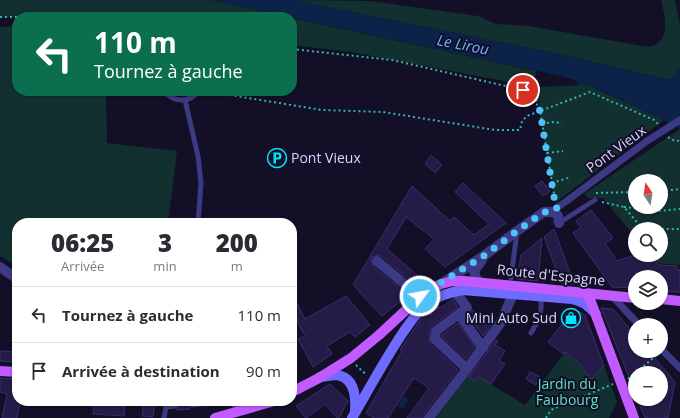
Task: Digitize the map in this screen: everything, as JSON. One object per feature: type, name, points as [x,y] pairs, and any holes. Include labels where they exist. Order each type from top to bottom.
[{"type":"main road","name":"Route d'Espagne","points":[[441,284],[453,281],[480,282],[628,297]]},
{"type":"main road","points":[[297,389],[319,378],[351,358],[379,335],[420,296],[441,284]]},
{"type":"main road","name":"Route d'Espagne","points":[[459,291],[572,299],[581,301],[588,305],[596,314]]},
{"type":"main road","points":[[354,415],[394,345],[415,315],[427,303],[436,298],[459,291]]},
{"type":"main road","points":[[586,293],[596,314],[634,418]]},
{"type":"main road","points":[[668,300],[680,301]]},
{"type":"main road","points":[[0,371],[12,372]]},
{"type":"main road","points":[[319,378],[336,375],[345,378],[354,390],[356,396],[354,415]]},
{"type":"main road","points":[[215,418],[256,406]]},
{"type":"street","name":"Pont Vieux","points":[[554,209],[647,141],[680,120]]},
{"type":"street","points":[[441,284],[485,255],[544,212],[554,209],[558,216],[559,223]]},
{"type":"street","points":[[480,282],[476,279],[474,271],[485,255]]},
{"type":"street","points":[[377,261],[420,296]]},
{"type":"street","points":[[0,268],[12,276]]},
{"type":"street","points":[[459,291],[467,308],[436,331],[435,339],[467,369]]},
{"type":"street","points":[[429,418],[501,322],[513,294]]},
{"type":"street","points":[[612,296],[632,318]]},
{"type":"street","points":[[459,314],[482,348]]},
{"type":"street","points":[[668,357],[680,368]]},
{"type":"lane","points":[[170,96],[173,99],[185,100],[194,96]]},
{"type":"lane","points":[[185,100],[198,156],[201,183],[198,218]]},
{"type":"lane","points":[[559,223],[595,200]]},
{"type":"lane","points":[[511,278],[517,231]]},
{"type":"lane","points":[[459,291],[474,288],[487,288],[574,296],[586,293]]},
{"type":"lane","points":[[531,333],[540,318],[542,308],[541,297]]},
{"type":"lane","points":[[164,418],[166,406]]},
{"type":"lane","points":[[236,406],[242,410]]},
{"type":"path","points":[[0,17],[12,17]]},
{"type":"path","points":[[297,49],[392,60],[523,90],[533,96],[540,111],[555,203],[554,209]]},
{"type":"path","points":[[236,96],[322,110],[383,112],[495,130],[520,130],[522,120],[527,116],[590,92],[654,120],[660,126]]},
{"type":"path","points":[[542,124],[551,122],[562,123]]},
{"type":"path","points":[[666,134],[673,140],[680,141]]},
{"type":"path","points":[[547,153],[563,150]]},
{"type":"path","points":[[552,183],[571,177]]},
{"type":"path","points":[[668,190],[680,189]]},
{"type":"path","points":[[589,193],[628,192]]},
{"type":"path","points":[[595,200],[628,207]]},
{"type":"path","points":[[624,207],[641,227],[645,229],[680,229]]},
{"type":"path","points":[[668,210],[680,209]]},
{"type":"path","points":[[351,358],[362,371],[374,378]]},
{"type":"path","points":[[643,366],[652,358]]},
{"type":"path","points":[[546,418],[551,410],[605,387]]},
{"type":"green space","points":[[0,0],[211,0],[265,12],[12,12],[12,17],[0,17]]},
{"type":"green space","points":[[293,0],[370,1],[478,16],[496,24],[529,26],[642,46],[654,46],[660,41],[665,31],[665,18],[661,0],[675,0],[680,26],[680,68],[671,80],[549,52]]},
{"type":"green space","points":[[297,19],[536,71],[533,89],[504,81],[351,52],[297,46]]},
{"type":"green space","points":[[12,26],[12,96],[106,96],[107,143],[177,151],[169,218],[12,218],[12,263],[0,256],[0,27]]},
{"type":"green space","points":[[588,85],[664,120],[555,203],[537,87]]},
{"type":"green space","points":[[680,129],[680,265],[655,262],[668,262],[668,222],[628,222],[628,228],[603,198],[589,198],[584,194]]},
{"type":"green space","name":"Jardin du Faubourg","points":[[565,352],[579,363],[591,379],[604,366],[617,402],[609,418],[436,418],[472,371],[525,405]]},
{"type":"water","name":"Le Lirou","points":[[211,0],[293,0],[549,52],[670,80],[680,67],[680,129],[598,89],[588,85],[578,85],[577,81],[565,77],[297,19],[297,12],[266,12]]},
{"type":"water","points":[[404,396],[409,399],[403,409],[397,406]]},
{"type":"building","points":[[431,155],[442,165],[435,173],[425,164]]},
{"type":"building","points":[[542,181],[550,191],[543,196],[535,186]]},
{"type":"building","points":[[463,183],[506,223],[445,267],[425,249],[434,239],[406,217],[387,249],[425,282],[418,287],[381,256],[378,255],[372,257],[371,260],[373,266],[408,295],[382,316],[353,285],[412,186],[450,221],[454,217],[474,235],[489,224],[455,192]]},
{"type":"building","points":[[591,210],[613,238],[605,243],[617,261],[628,257],[628,262],[656,262],[659,265],[677,266],[677,270],[680,270],[680,292],[668,291],[668,270],[628,270],[628,288],[612,287],[573,233],[581,228],[576,221]]},
{"type":"building","points":[[554,229],[574,284],[561,283],[544,237]]},
{"type":"building","points":[[542,238],[538,281],[517,279],[521,255]]},
{"type":"building","points":[[346,296],[370,325],[355,337],[350,332],[327,346],[332,354],[313,367],[298,339],[305,336],[297,321],[297,303],[305,319]]},
{"type":"building","points":[[453,299],[458,307],[432,326],[429,339],[431,344],[458,370],[424,414],[423,418],[407,418],[429,388],[414,378],[388,418],[374,418],[366,413],[402,351],[400,350],[420,320],[426,313],[443,306]]},
{"type":"building","points":[[601,308],[613,309],[628,327],[628,358],[655,358],[662,366],[628,366],[628,375]]},
{"type":"building","points":[[574,309],[585,315],[604,366],[591,379],[579,363],[565,352],[563,354],[548,342]]},
{"type":"building","points":[[473,310],[491,325],[483,336],[468,315]]},
{"type":"building","points":[[458,323],[475,347],[466,359],[442,337],[442,335]]},
{"type":"building","points":[[496,340],[498,341],[495,345],[505,351],[499,361],[505,364],[491,384],[478,376],[475,381],[469,377]]},
{"type":"building","points":[[0,351],[12,352],[12,362],[0,361]]},
{"type":"building","points":[[530,372],[540,377],[536,385],[526,379]]},
{"type":"building","points":[[668,374],[675,382],[668,418],[645,418],[640,406],[668,406]]},
{"type":"building","points":[[0,378],[12,379],[12,406],[19,406],[17,418],[2,418],[7,394],[0,392]]},
{"type":"building","points":[[330,384],[348,401],[339,418],[337,418],[325,404],[306,418],[297,405]]},
{"type":"building","points":[[94,406],[125,406],[124,416],[93,414]]},
{"type":"building","points":[[143,406],[154,406],[153,417],[142,416]]},
{"type":"building","points":[[179,406],[189,406],[190,409],[176,410]]},
{"type":"place","name":"Pont Vieux","points":[[277,158]]},
{"type":"place","name":"Mini Auto Sud","points":[[571,318]]},
{"type":"route","points":[[420,296],[485,255],[544,212],[551,212],[558,207],[555,203],[540,111],[533,96],[523,90]]}]
